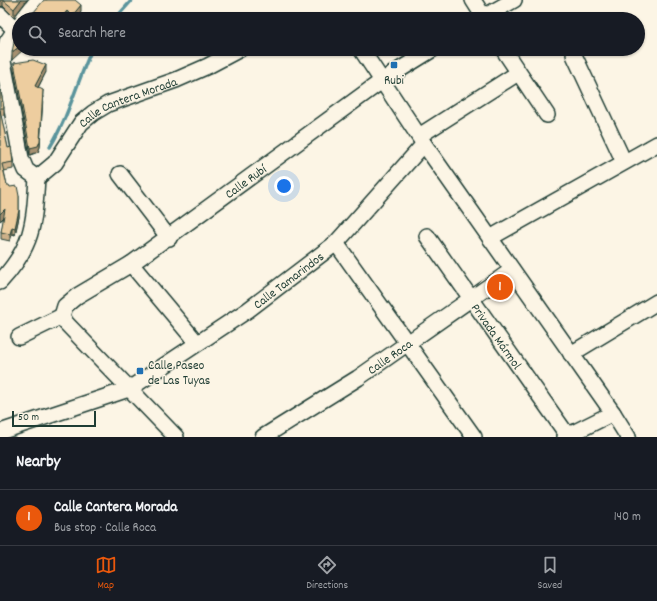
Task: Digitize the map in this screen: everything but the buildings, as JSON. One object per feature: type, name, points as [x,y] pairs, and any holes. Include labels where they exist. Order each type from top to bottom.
[{"type":"street","points":[[28,12],[38,0]]},
{"type":"street","points":[[473,0],[480,12]]},
{"type":"street","points":[[493,12],[514,0]]},
{"type":"street","points":[[0,15],[12,21]]},
{"type":"street","points":[[0,282],[27,246],[35,221],[37,178],[26,170],[21,158],[2,62],[7,42],[12,34]]},
{"type":"street","name":"Calle Cantera Morada","points":[[37,178],[55,163],[82,123],[93,113],[108,104],[176,80],[227,56]]},
{"type":"street","points":[[366,56],[512,270],[614,413],[628,437]]},
{"type":"street","name":"Calle Rubí","points":[[62,316],[65,306],[77,296],[131,264],[169,238],[383,80],[422,56]]},
{"type":"street","points":[[507,56],[547,115]]},
{"type":"street","points":[[574,56],[624,162]]},
{"type":"street","name":"Calle Tamarindos","points":[[0,432],[129,389],[248,310],[336,243],[422,140],[518,73]]},
{"type":"street","points":[[490,238],[657,144]]},
{"type":"street","points":[[120,174],[169,238]]},
{"type":"street","name":"Privada Mármol","points":[[427,236],[472,298],[566,436]]},
{"type":"street","points":[[336,243],[474,437]]},
{"type":"street","points":[[131,264],[197,343]]},
{"type":"street","name":"Calle Roca","points":[[263,437],[358,378],[512,270]]},
{"type":"street","points":[[571,354],[657,302]]},
{"type":"street","points":[[18,337],[62,316],[66,323],[176,437]]},
{"type":"street","points":[[566,436],[614,413]]},
{"type":"waterway","points":[[121,12],[132,0]]},
{"type":"waterway","points":[[50,147],[68,111],[89,56]]},
{"type":"place","name":"Rubi","points":[[394,65]]},
{"type":"place","name":"Calle Cantera Morada","points":[[500,287]]},
{"type":"place","name":"Calle Paseo de Las Tuyas","points":[[140,371]]}]
